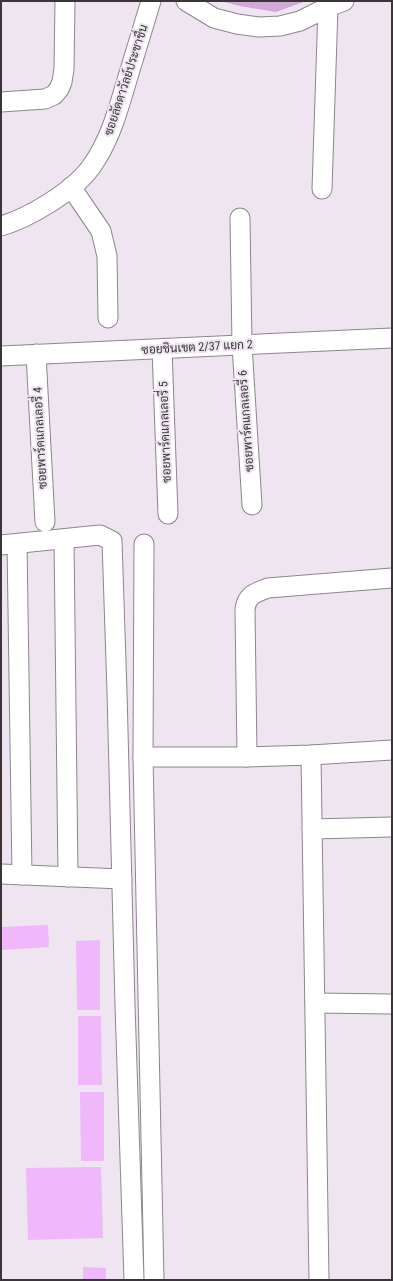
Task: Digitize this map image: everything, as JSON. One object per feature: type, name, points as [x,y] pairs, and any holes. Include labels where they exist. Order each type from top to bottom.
[{"type":"street","points":[[1,102],[45,99],[54,95],[58,89],[62,82],[64,69],[65,1]]},
{"type":"street","name":"ซอยลัดดาวัลย์ประชาชื่น","points":[[1,226],[35,212],[71,187],[91,168],[106,143],[120,106],[151,1]]},
{"type":"street","points":[[186,1],[214,18],[237,24],[259,27],[280,26],[300,21],[336,4],[322,189]]},
{"type":"street","points":[[71,187],[102,232],[107,256],[108,318]]},
{"type":"street","name":"ซอยพาร์คแกลเลอรี่ 6","points":[[240,218],[242,346],[252,505]]},
{"type":"street","name":"ซอยชินเขต 2/37 แยก 2","points":[[1,356],[392,338]]},
{"type":"street","name":"ซอยพาร์คแกลเลอรี่ 5","points":[[162,349],[168,514]]},
{"type":"street","name":"ซอยพาร์คแกลเลอรี่ 4","points":[[36,354],[45,522]]},
{"type":"street","points":[[22,875],[9,544],[100,535],[112,541],[115,588],[134,1280]]},
{"type":"street","points":[[64,539],[68,877]]},
{"type":"street","points":[[144,544],[143,757],[154,1280]]},
{"type":"street","points":[[247,757],[246,600],[255,593],[268,588],[392,578]]},
{"type":"street","points":[[143,757],[247,757],[392,750]]},
{"type":"street","points":[[311,755],[320,1280]]},
{"type":"street","points":[[312,829],[392,827]]},
{"type":"street","points":[[1,874],[122,879]]},
{"type":"street","points":[[315,1002],[392,1004]]},
{"type":"shaded area","points":[[220,1],[306,1],[276,12]]},
{"type":"building","points":[[48,925],[49,947],[1,950],[1,927]]},
{"type":"building","points":[[100,940],[100,1010],[77,1010],[76,941]]},
{"type":"building","points":[[78,1016],[101,1016],[102,1085],[78,1085]]},
{"type":"building","points":[[80,1092],[104,1092],[104,1161],[81,1161]]},
{"type":"building","points":[[101,1167],[103,1238],[28,1240],[26,1168]]},
{"type":"building","points":[[83,1267],[106,1268],[106,1280],[83,1280]]}]
